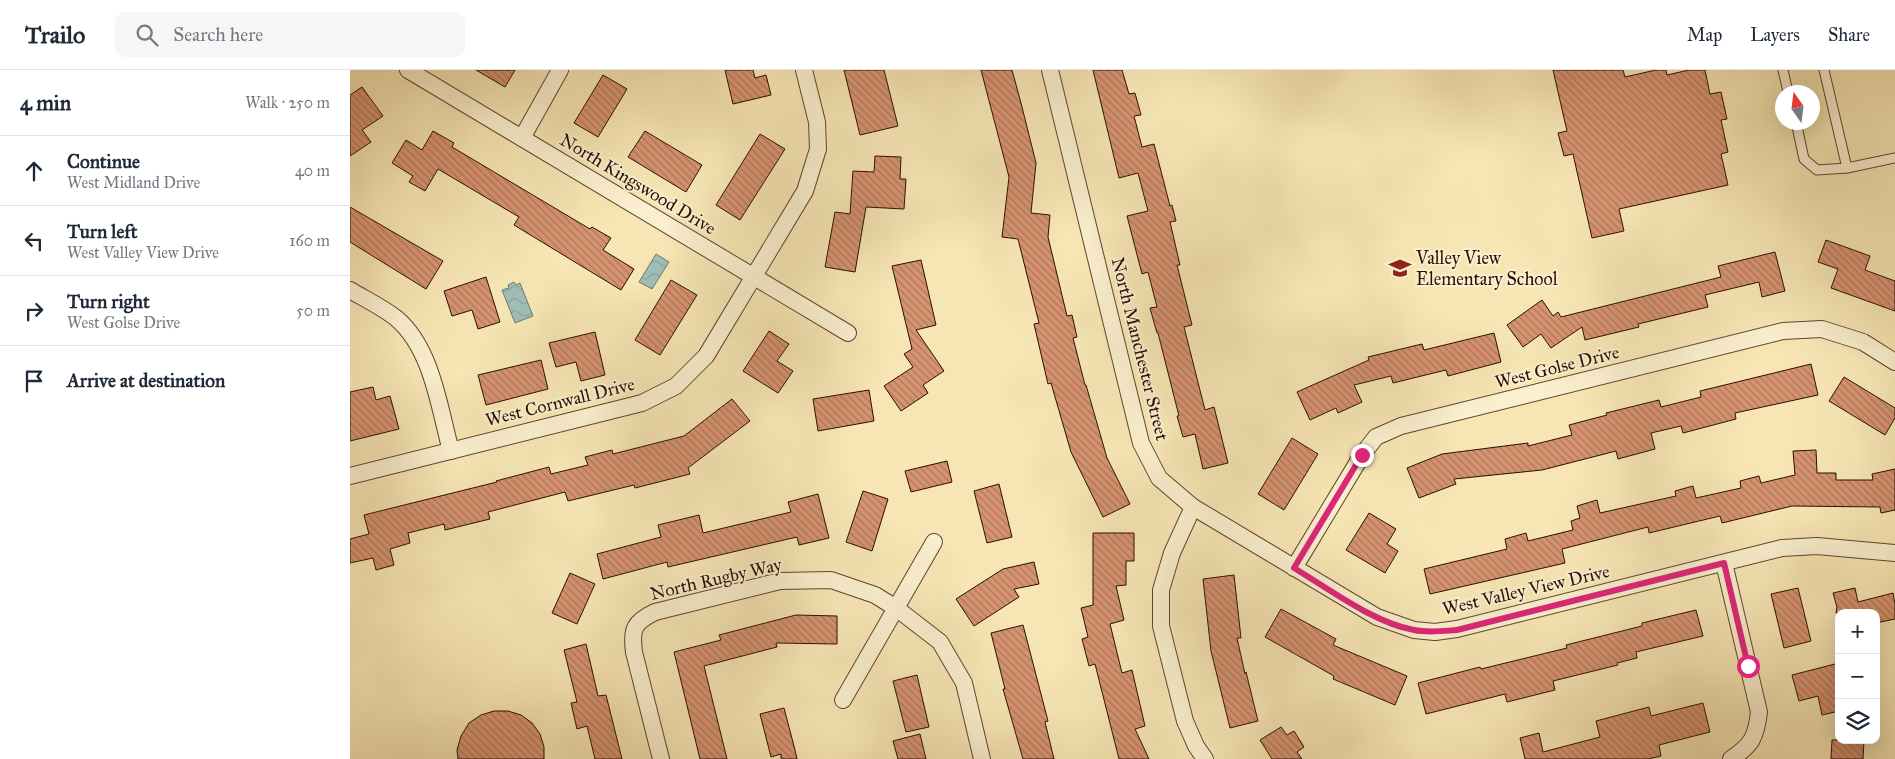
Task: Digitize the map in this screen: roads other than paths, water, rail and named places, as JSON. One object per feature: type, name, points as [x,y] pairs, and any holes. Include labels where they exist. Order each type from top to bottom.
[{"type":"street","name":"North Kingswood Drive","points":[[408,70],[848,333]]},
{"type":"street","points":[[522,138],[560,70]]},
{"type":"street","name":"West Cornwall Drive","points":[[350,476],[642,404],[676,386],[706,356],[804,191],[818,149],[816,122],[804,70]]},
{"type":"street","name":"North Manchester Street","points":[[1050,70],[1141,443],[1159,478],[1194,507]]},
{"type":"street","points":[[350,290],[395,318],[418,342],[426,357],[451,451]]},
{"type":"street","name":"West Golse Drive","points":[[1294,568],[1362,455],[1376,437],[1400,426],[1783,331],[1822,329],[1863,342],[1895,362]]},
{"type":"street","points":[[1194,507],[1172,553],[1161,590],[1161,626],[1185,721],[1196,746],[1206,759]]},
{"type":"street","name":"West Valley View Drive","points":[[1194,507],[1377,617],[1414,630],[1435,632],[1457,630],[1782,548],[1817,546],[1895,552]]},
{"type":"street","points":[[843,700],[934,542]]},
{"type":"street","points":[[1724,563],[1759,712],[1757,731],[1746,750],[1731,759]]},
{"type":"street","name":"North Rugby Way","points":[[661,759],[634,652],[633,638],[635,627],[643,618],[655,612],[780,581],[831,580],[875,595],[896,608],[940,642],[964,683],[982,759]]},
{"type":"lane","points":[[1783,70],[1786,85]]},
{"type":"lane","points":[[1824,70],[1847,168]]},
{"type":"lane","points":[[1798,130],[1804,159],[1817,170],[1847,168],[1895,158]]},
{"type":"water","points":[[656,254],[669,262],[652,289],[639,282]]},
{"type":"water","points":[[514,282],[516,285],[520,283],[533,316],[515,323],[502,290],[509,288],[508,285]]},
{"type":"place","name":"Valley View Elementary School","points":[[1400,268]]}]
